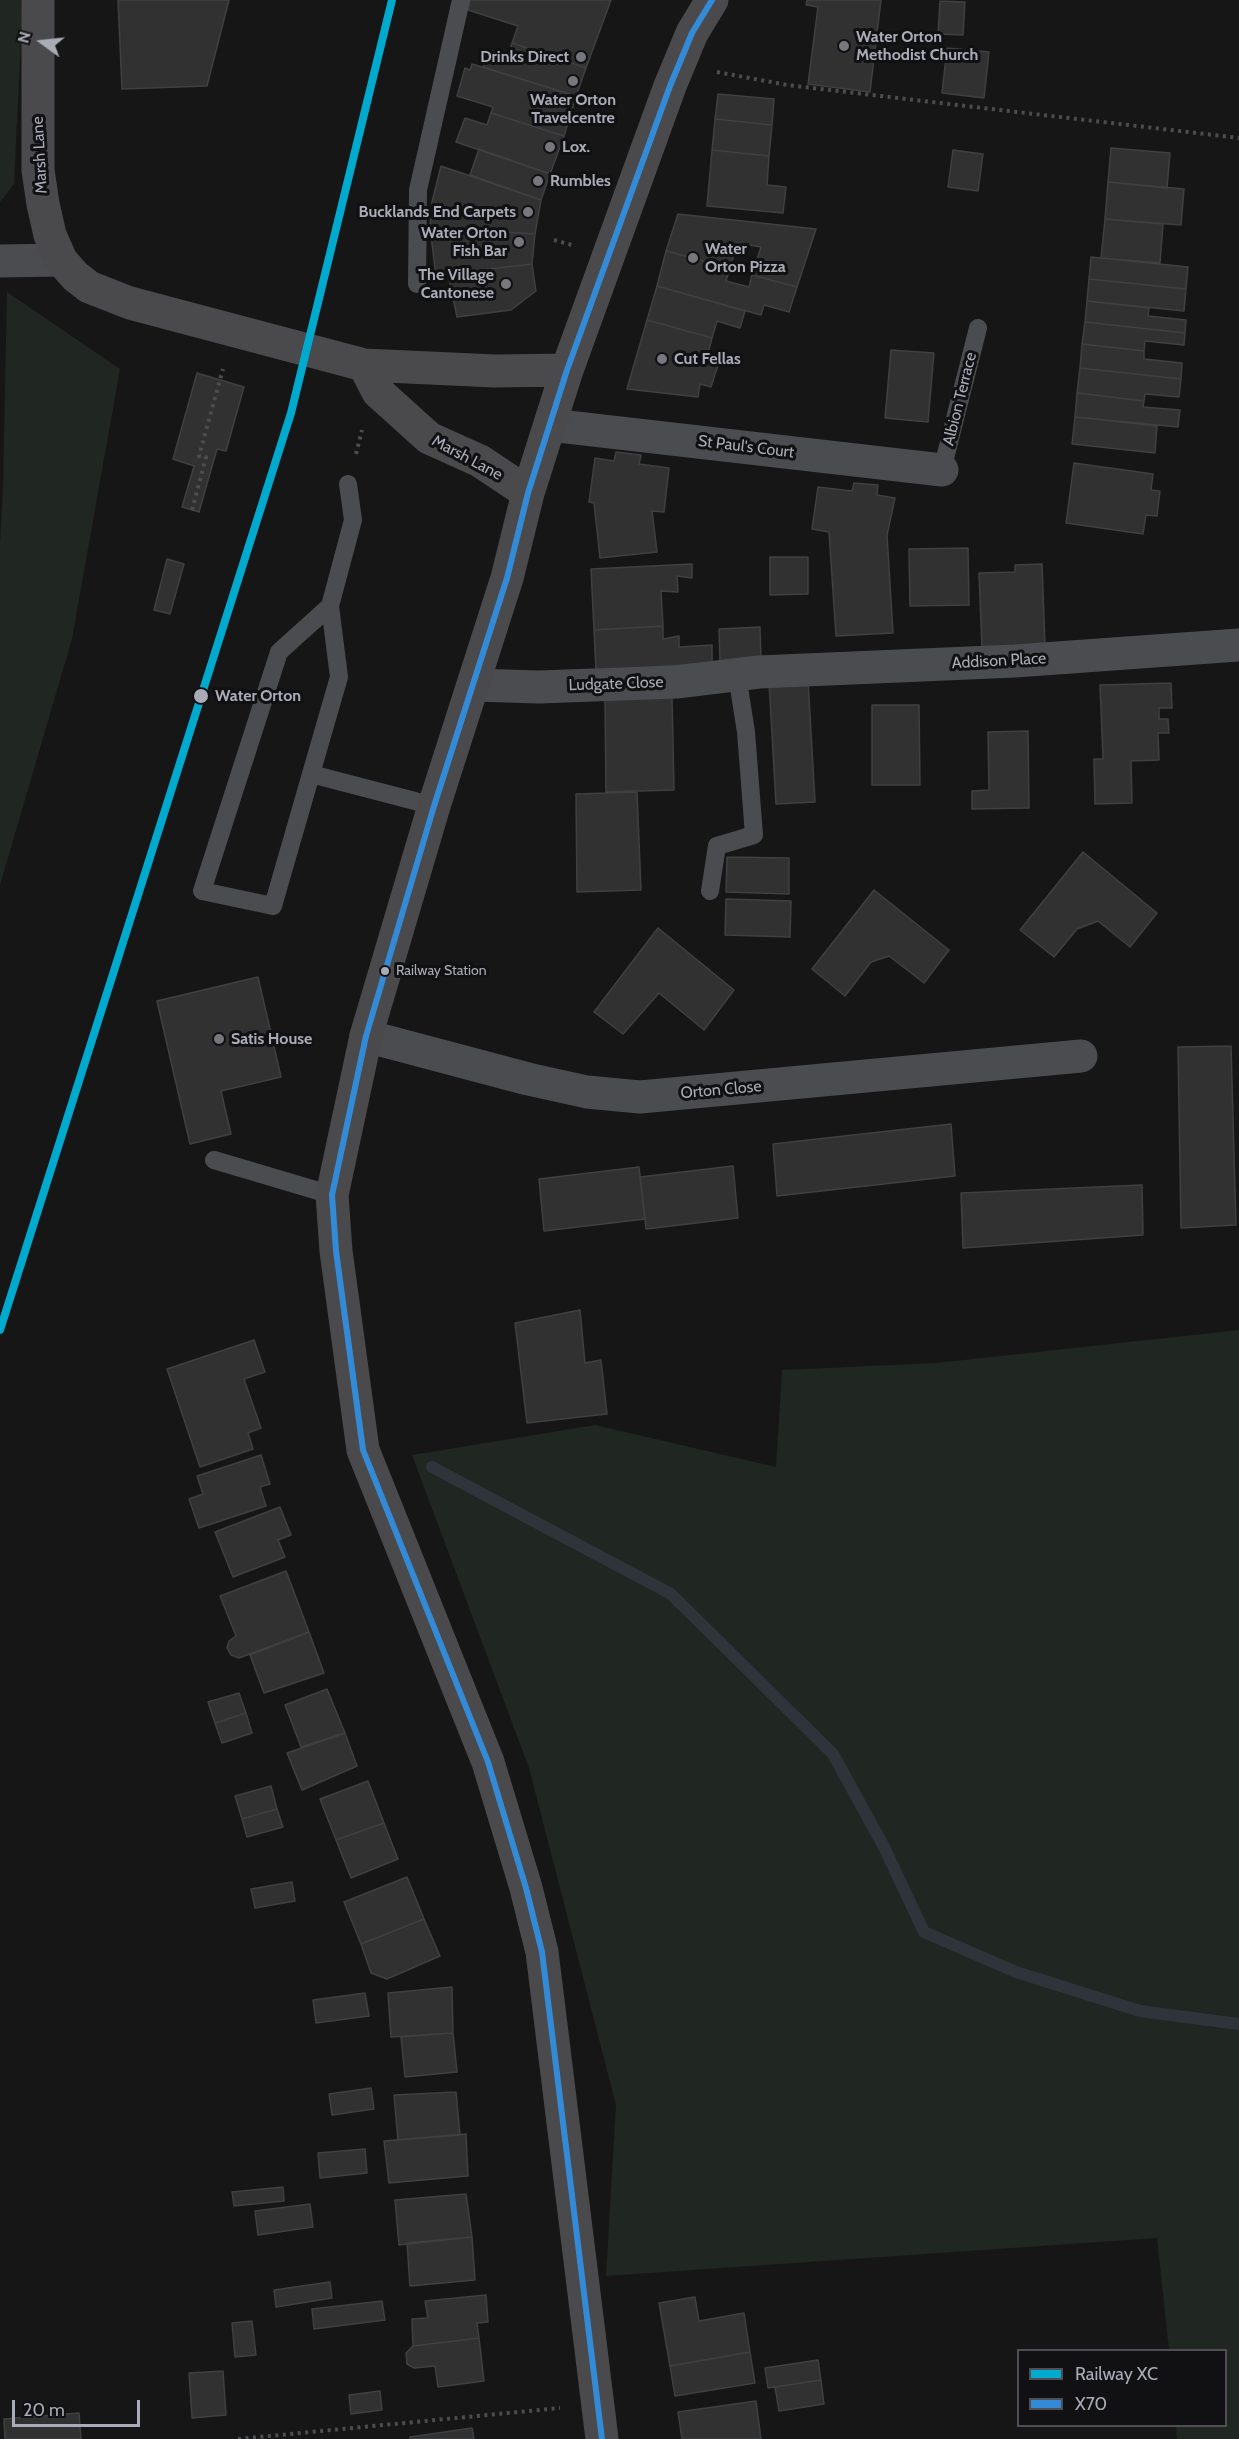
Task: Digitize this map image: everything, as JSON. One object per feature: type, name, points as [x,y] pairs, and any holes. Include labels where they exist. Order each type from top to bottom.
[{"type":"main road","name":"Marsh Lane","points":[[38,0],[38,170],[50,235],[61,260],[75,276],[89,287],[130,303],[359,372],[429,438],[480,461],[528,493]]},
{"type":"main road","points":[[602,2439],[542,1952],[526,1888],[488,1762],[363,1450],[336,1251],[332,1195],[366,1036],[434,806],[507,578],[528,493],[567,370],[678,65],[692,33],[712,0]]},
{"type":"main road","points":[[359,372],[567,370]]},
{"type":"street","points":[[0,261],[61,260]]},
{"type":"street","name":"St Paul's Court","points":[[550,425],[942,470]]},
{"type":"street","name":"Addison Place","points":[[748,674],[1015,661],[1239,645]]},
{"type":"street","name":"Ludgate Close","points":[[474,685],[539,687],[653,683],[748,674]]},
{"type":"street","name":"Orton Close","points":[[366,1036],[528,1079],[587,1092],[640,1097],[1082,1056]]},
{"type":"lane","points":[[417,284],[418,190],[461,0]]},
{"type":"lane","name":"Albion Terrace","points":[[942,470],[978,327]]},
{"type":"lane","points":[[330,606],[279,652],[202,891],[273,906],[339,676],[330,606],[353,520],[348,484]]},
{"type":"lane","points":[[710,891],[717,846],[754,836],[746,732],[748,674]]},
{"type":"lane","points":[[311,774],[434,806]]},
{"type":"lane","points":[[214,1160],[332,1195]]},
{"type":"path","points":[[678,65],[787,85],[1239,138]]},
{"type":"path","points":[[554,240],[607,255]]},
{"type":"path","points":[[192,510],[206,457],[199,456],[226,362]]},
{"type":"path","points":[[348,484],[366,413],[359,372]]},
{"type":"path","points":[[238,2439],[596,2404]]},
{"type":"shaded area","points":[[0,0],[21,0],[22,19],[14,184],[0,202]]},
{"type":"shaded area","points":[[7,292],[120,369],[72,639],[0,885],[0,543]]},
{"type":"shaded area","points":[[1239,1330],[1239,2439],[1177,2439],[1176,2427],[1227,2427],[1227,2349],[1169,2349],[1157,2238],[606,2276],[616,2105],[529,1768],[412,1455],[595,1425],[776,1467],[782,1370],[936,1363]]},
{"type":"building","points":[[118,0],[229,0],[207,86],[122,89]]},
{"type":"building","points":[[470,0],[611,0],[586,68],[512,43],[518,26],[468,10]]},
{"type":"building","name":"Water Orton Methodist Church","points":[[807,0],[881,0],[870,92],[808,84],[818,7],[806,5]]},
{"type":"building","points":[[940,1],[965,2],[963,35],[938,34]]},
{"type":"building","points":[[512,43],[586,68],[576,96],[483,67],[488,50],[508,55]]},
{"type":"building","points":[[947,48],[989,52],[984,98],[942,93]]},
{"type":"building","points":[[472,64],[576,96],[564,136],[491,113],[493,107],[457,96],[465,68],[470,70]]},
{"type":"building","points":[[718,94],[774,99],[772,125],[715,119]]},
{"type":"building","points":[[491,113],[564,136],[550,174],[456,142],[465,118],[487,125]]},
{"type":"building","points":[[715,119],[772,125],[769,156],[712,150]]},
{"type":"building","points":[[1111,148],[1170,153],[1167,188],[1108,182]]},
{"type":"building","points":[[479,149],[550,174],[541,200],[470,175]]},
{"type":"building","points":[[712,150],[769,156],[767,185],[786,187],[783,213],[707,206]]},
{"type":"building","points":[[953,150],[983,154],[978,191],[948,187]]},
{"type":"building","points":[[441,166],[541,200],[535,234],[430,227],[432,202]]},
{"type":"building","points":[[1108,182],[1184,189],[1181,225],[1105,219]]},
{"type":"building","points":[[678,214],[816,229],[797,287],[752,275],[761,247],[737,243],[730,268],[666,251]]},
{"type":"building","points":[[1105,219],[1163,224],[1160,263],[1101,258]]},
{"type":"building","points":[[430,227],[535,234],[532,264],[436,277]]},
{"type":"building","points":[[666,251],[730,268],[726,281],[749,287],[752,275],[797,287],[789,312],[764,305],[761,315],[657,286]]},
{"type":"building","points":[[1091,257],[1188,267],[1186,289],[1089,279]]},
{"type":"building","points":[[532,264],[536,291],[511,310],[457,317],[448,274]]},
{"type":"building","points":[[1089,279],[1186,289],[1184,311],[1087,301]]},
{"type":"building","points":[[657,286],[745,311],[740,328],[717,321],[712,338],[647,320]]},
{"type":"building","points":[[1087,301],[1149,308],[1148,316],[1186,320],[1185,333],[1085,322]]},
{"type":"building","points":[[647,320],[712,338],[706,361],[718,365],[711,387],[700,384],[698,397],[627,389]]},
{"type":"building","points":[[1085,322],[1185,333],[1184,345],[1145,341],[1144,351],[1082,344]]},
{"type":"building","points":[[1082,344],[1144,351],[1144,359],[1182,363],[1181,379],[1080,368]]},
{"type":"building","points":[[891,350],[934,353],[928,422],[885,418]]},
{"type":"building","points":[[1080,368],[1181,379],[1179,397],[1145,394],[1144,401],[1077,393]]},
{"type":"building","points":[[197,373],[244,387],[226,451],[217,449],[199,512],[182,507],[194,466],[173,459]]},
{"type":"building","points":[[1077,393],[1144,401],[1143,407],[1180,410],[1178,427],[1075,417]]},
{"type":"building","points":[[1075,417],[1157,426],[1155,453],[1072,444]]},
{"type":"building","points":[[616,452],[641,455],[639,464],[669,468],[664,512],[652,511],[657,552],[600,558],[594,503],[589,502],[595,458],[614,461]]},
{"type":"building","points":[[1074,463],[1153,474],[1151,490],[1160,491],[1157,516],[1146,515],[1143,534],[1066,523]]},
{"type":"building","points":[[854,483],[878,485],[877,495],[895,498],[887,535],[893,633],[836,636],[829,532],[812,529],[818,487],[852,491]]},
{"type":"building","points":[[968,548],[969,605],[910,606],[909,549]]},
{"type":"building","points":[[770,557],[808,557],[808,594],[770,595]]},
{"type":"building","points":[[167,559],[184,564],[170,614],[154,610]]},
{"type":"building","points":[[692,564],[692,578],[677,576],[678,592],[661,591],[663,626],[594,630],[591,569]]},
{"type":"building","points":[[1042,564],[1045,646],[982,648],[979,573],[1015,572],[1015,565]]},
{"type":"building","points":[[663,626],[663,639],[679,636],[679,647],[712,645],[712,663],[596,671],[594,630]]},
{"type":"building","points":[[760,627],[761,661],[720,662],[719,629]]},
{"type":"building","points":[[808,680],[815,802],[776,804],[769,682]]},
{"type":"building","points":[[1171,683],[1172,708],[1159,708],[1159,719],[1168,719],[1169,733],[1158,733],[1159,760],[1131,761],[1132,803],[1095,804],[1094,759],[1103,759],[1100,685]]},
{"type":"building","points":[[672,697],[674,790],[606,792],[605,700]]},
{"type":"building","points":[[872,705],[919,705],[920,785],[872,785]]},
{"type":"building","points":[[1028,731],[1029,808],[972,809],[972,791],[989,790],[988,732]]},
{"type":"building","points":[[637,792],[641,890],[577,892],[576,794]]},
{"type":"building","points":[[1083,852],[1157,913],[1130,947],[1098,921],[1077,929],[1054,957],[1020,930]]},
{"type":"building","points":[[727,857],[789,858],[789,894],[726,892]]},
{"type":"building","points":[[874,890],[949,950],[924,983],[889,956],[871,962],[845,996],[812,969]]},
{"type":"building","points":[[726,899],[791,901],[790,937],[725,935]]},
{"type":"building","points":[[658,928],[734,990],[704,1030],[659,993],[623,1034],[594,1012]]},
{"type":"building","name":"Satis House","points":[[258,977],[281,1077],[221,1091],[231,1134],[190,1144],[157,1001]]},
{"type":"building","points":[[1231,1046],[1236,1225],[1181,1228],[1178,1047]]},
{"type":"building","points":[[951,1124],[955,1176],[777,1196],[773,1144]]},
{"type":"building","points":[[733,1166],[738,1218],[646,1229],[640,1177]]},
{"type":"building","points":[[639,1167],[645,1219],[544,1231],[539,1179]]},
{"type":"building","points":[[1142,1185],[1143,1235],[963,1248],[961,1193]]},
{"type":"building","points":[[580,1310],[585,1363],[601,1360],[607,1414],[527,1423],[515,1323]]},
{"type":"building","points":[[254,1340],[265,1372],[244,1379],[261,1428],[248,1433],[253,1449],[200,1467],[167,1369]]},
{"type":"building","points":[[261,1455],[270,1484],[260,1487],[266,1506],[199,1528],[189,1499],[203,1494],[197,1476]]},
{"type":"building","points":[[280,1507],[291,1535],[278,1540],[285,1557],[233,1577],[215,1532]]},
{"type":"building","points":[[286,1571],[309,1632],[239,1658],[231,1655],[227,1648],[229,1641],[236,1636],[220,1596]]},
{"type":"building","points":[[309,1632],[324,1673],[264,1693],[250,1655]]},
{"type":"building","points":[[327,1689],[345,1733],[301,1747],[285,1705]]},
{"type":"building","points":[[239,1693],[246,1713],[215,1723],[208,1702]]},
{"type":"building","points":[[246,1713],[252,1733],[222,1743],[215,1723]]},
{"type":"building","points":[[345,1733],[357,1766],[302,1790],[287,1753]]},
{"type":"building","points":[[368,1781],[384,1823],[336,1840],[320,1799]]},
{"type":"building","points":[[271,1786],[277,1809],[242,1819],[235,1796]]},
{"type":"building","points":[[277,1809],[283,1827],[247,1837],[242,1819]]},
{"type":"building","points":[[384,1823],[398,1859],[351,1878],[336,1840]]},
{"type":"building","points":[[407,1877],[424,1919],[361,1944],[344,1902]]},
{"type":"building","points":[[292,1882],[295,1901],[255,1908],[251,1889]]},
{"type":"building","points":[[424,1919],[440,1956],[387,1979],[371,1973],[361,1944]]},
{"type":"building","points":[[452,1987],[453,2033],[391,2037],[388,1993]]},
{"type":"building","points":[[365,1993],[369,2016],[316,2023],[313,2000]]},
{"type":"building","points":[[453,2033],[457,2072],[405,2077],[401,2037]]},
{"type":"building","points":[[371,2088],[374,2109],[332,2115],[329,2094]]},
{"type":"building","points":[[456,2092],[460,2135],[398,2140],[394,2095]]},
{"type":"building","points":[[466,2134],[468,2176],[389,2183],[384,2141]]},
{"type":"building","points":[[365,2149],[367,2173],[320,2178],[318,2153]]},
{"type":"building","points":[[283,2187],[284,2201],[234,2206],[232,2192]]},
{"type":"building","points":[[466,2194],[472,2237],[399,2245],[395,2200]]},
{"type":"building","points":[[310,2204],[313,2227],[258,2235],[255,2211]]},
{"type":"building","points":[[472,2237],[475,2280],[410,2286],[407,2243]]},
{"type":"building","points":[[330,2282],[332,2298],[276,2307],[274,2290]]},
{"type":"building","points":[[486,2295],[488,2322],[477,2323],[479,2338],[413,2346],[412,2319],[428,2318],[425,2301]]},
{"type":"building","points":[[695,2297],[699,2321],[744,2313],[750,2352],[670,2366],[659,2303]]},
{"type":"building","points":[[382,2301],[385,2320],[314,2329],[312,2309]]},
{"type":"building","points":[[252,2321],[256,2355],[235,2357],[232,2323]]},
{"type":"building","points":[[479,2338],[484,2381],[438,2387],[435,2366],[414,2368],[407,2364],[406,2353],[413,2346]]},
{"type":"building","points":[[750,2352],[755,2383],[675,2396],[670,2366]]},
{"type":"building","points":[[818,2360],[821,2380],[768,2388],[765,2368]]},
{"type":"building","points":[[223,2371],[226,2415],[192,2418],[189,2373]]},
{"type":"building","points":[[821,2380],[824,2404],[779,2411],[775,2387]]},
{"type":"building","points":[[380,2391],[382,2410],[351,2414],[349,2395]]},
{"type":"building","points":[[756,2401],[761,2439],[682,2439],[678,2412]]},
{"type":"building","points":[[79,2413],[81,2439],[5,2439],[4,2419]]},
{"type":"building","points":[[472,2428],[474,2439],[410,2439],[410,2437]]},
{"type":"waterway","points":[[432,1467],[671,1594],[833,1754],[884,1847],[924,1932],[1016,1972],[1140,2011],[1239,2024]]},
{"type":"rail line","name":"XC","points":[[0,1330],[291,413],[392,0]]},
{"type":"transit line","name":"X70","points":[[602,2439],[542,1952],[526,1888],[488,1762],[363,1450],[336,1251],[332,1195],[366,1036],[434,806],[507,578],[528,493],[567,370],[670,86],[692,33],[712,0]]},
{"type":"place","name":"Water Orton Methodist Church","points":[[844,46]]},
{"type":"place","name":"Drinks Direct","points":[[581,57]]},
{"type":"place","name":"Water Orton Travelcentre","points":[[573,81]]},
{"type":"place","name":"Lox.","points":[[550,147]]},
{"type":"place","name":"Rumbles","points":[[538,181]]},
{"type":"place","name":"Bucklands End Carpets","points":[[528,212]]},
{"type":"place","name":"Water Orton Fish Bar","points":[[519,242]]},
{"type":"place","name":"Water Orton Pizza","points":[[693,258]]},
{"type":"place","name":"The Village Cantonese","points":[[506,284]]},
{"type":"place","name":"Cut Fellas","points":[[662,359]]},
{"type":"place","name":"Water Orton","points":[[201,696]]},
{"type":"place","name":"Railway Station","points":[[385,971]]},
{"type":"place","name":"Satis House","points":[[219,1039]]}]
